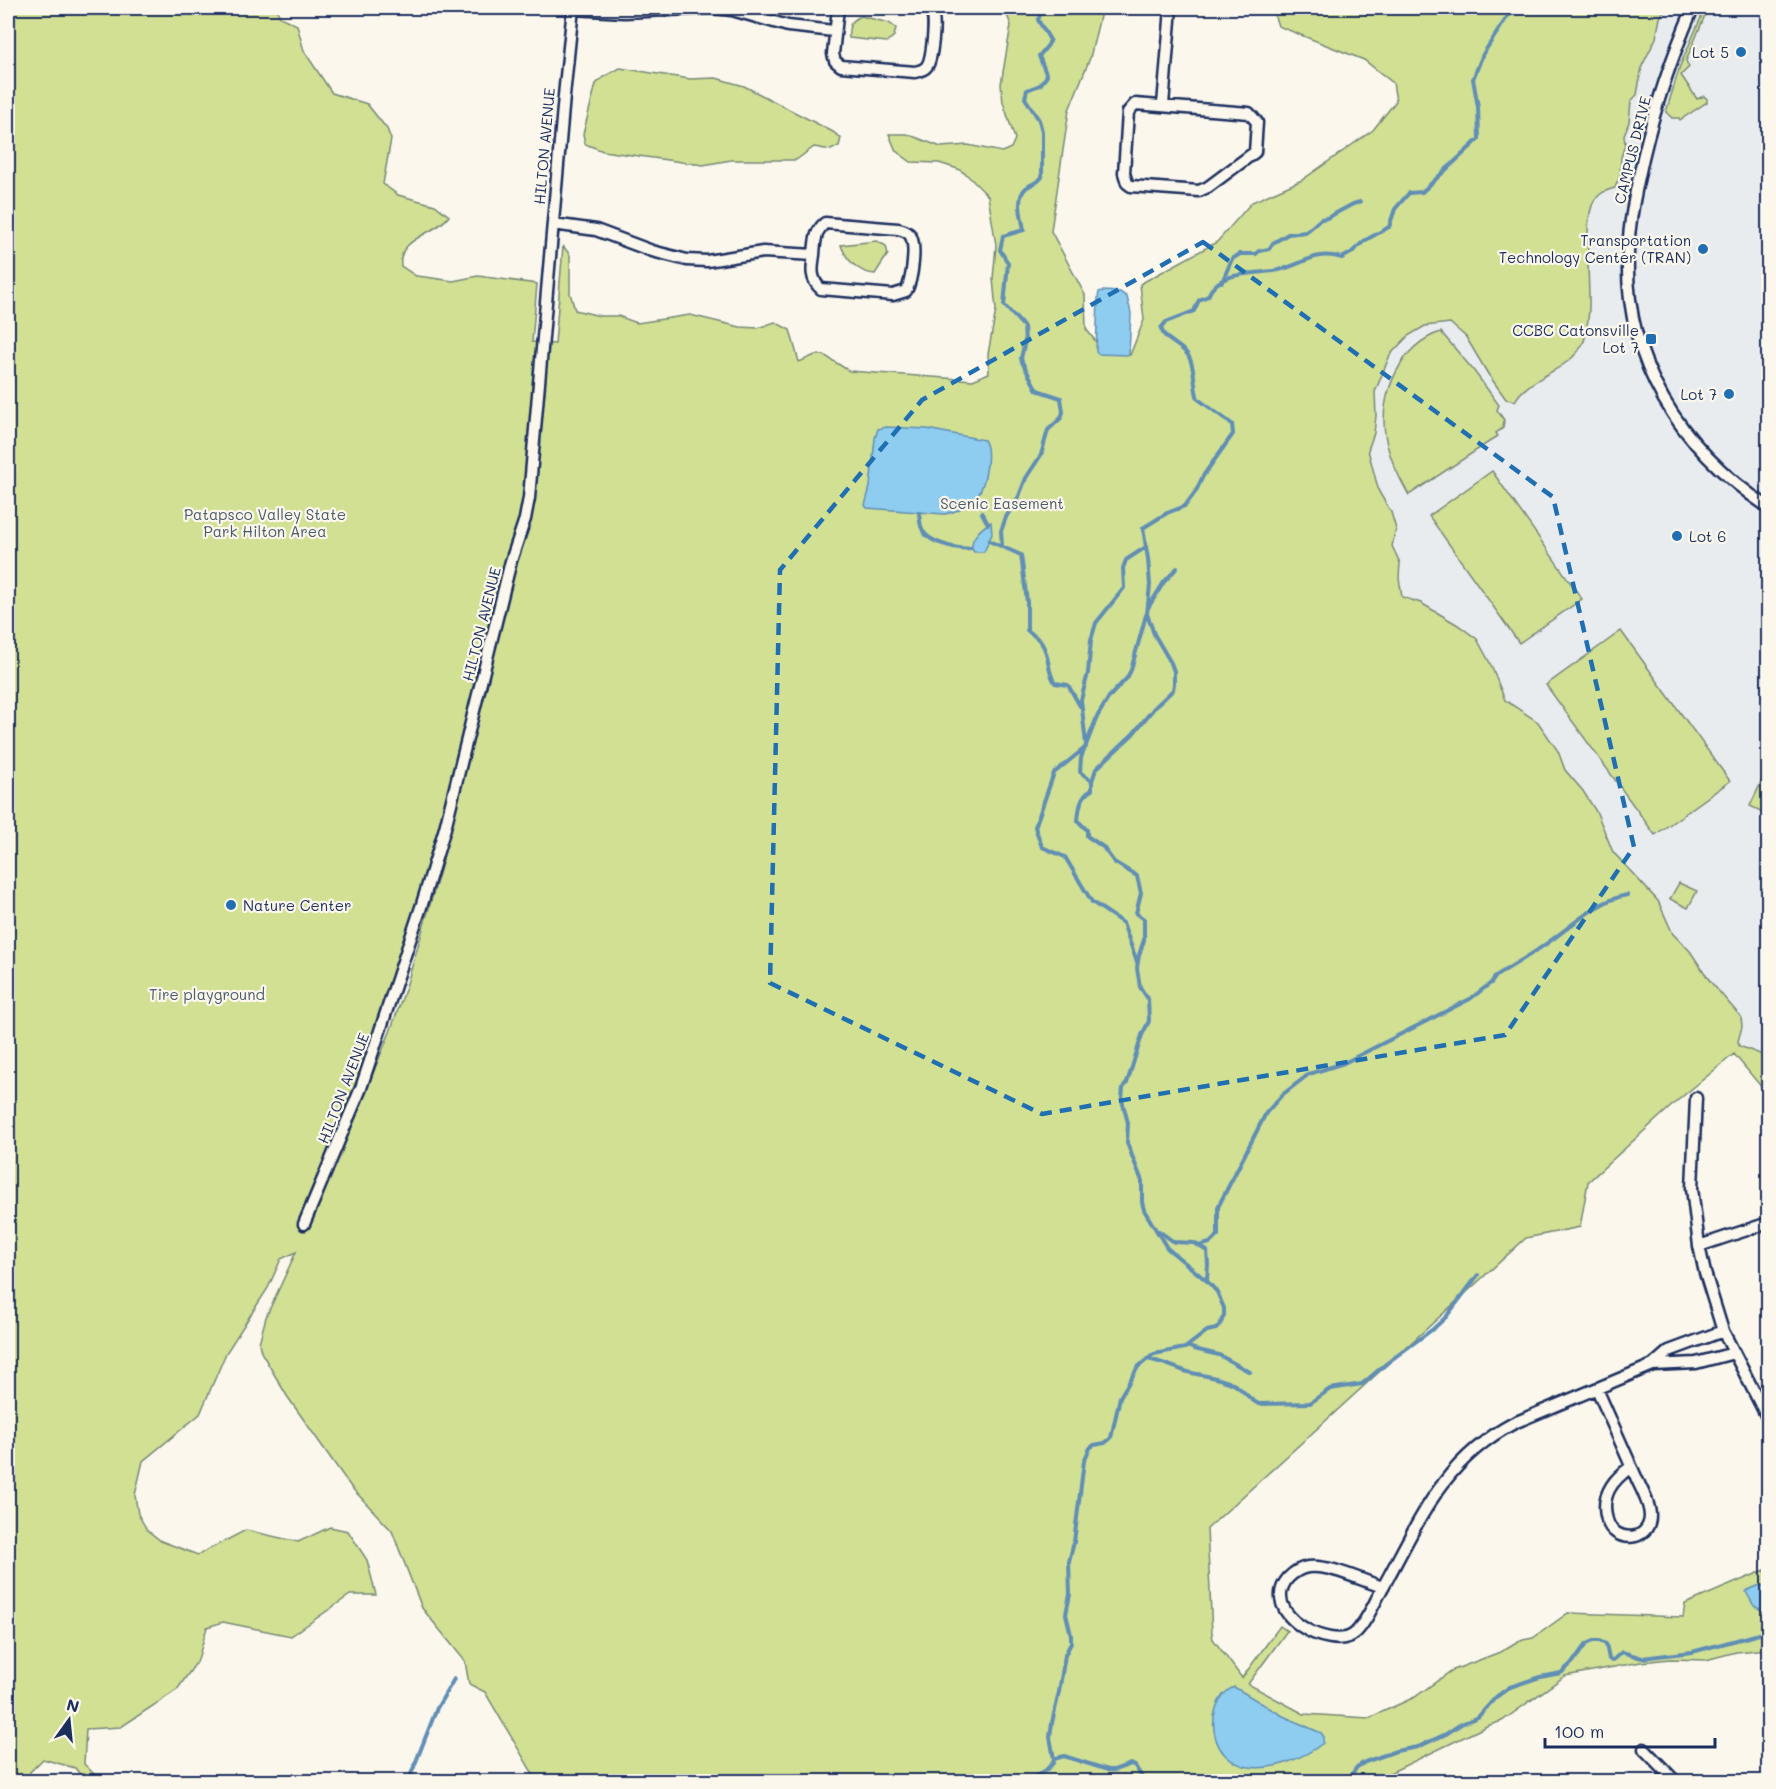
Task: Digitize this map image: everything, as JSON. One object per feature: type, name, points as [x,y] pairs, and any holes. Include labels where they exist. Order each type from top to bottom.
[{"type":"street","points":[[573,8],[624,12],[712,8],[732,10],[788,26],[834,31]]},
{"type":"street","name":"HILTON AVENUE","points":[[304,1224],[361,1088],[446,828],[512,561],[525,519],[529,498],[573,8]]},
{"type":"street","points":[[838,8],[833,54],[835,61],[841,66],[915,72],[923,70],[931,58],[934,20],[932,13],[925,8]]},
{"type":"street","points":[[1163,105],[1171,8]]},
{"type":"street","name":"CAMPUS DRIVE","points":[[1693,8],[1660,97],[1638,183],[1628,251],[1630,302],[1641,351],[1656,388],[1671,411],[1711,462],[1739,487],[1768,507]]},
{"type":"street","points":[[1136,104],[1163,105],[1249,113],[1257,122],[1255,152],[1218,180],[1199,191],[1131,186],[1127,183],[1124,173],[1128,112],[1136,104]]},
{"type":"street","points":[[825,223],[907,231],[914,244],[910,284],[906,291],[893,295],[822,289],[815,283],[812,271],[814,255],[816,235],[825,223]]},
{"type":"street","points":[[553,224],[596,230],[652,251],[687,260],[707,261],[778,252],[814,255]]},
{"type":"street","points":[[1696,1098],[1692,1188],[1699,1246],[1705,1273],[1723,1330],[1765,1406],[1768,1419]]},
{"type":"street","points":[[1699,1246],[1768,1223]]},
{"type":"street","points":[[1383,1587],[1329,1570],[1307,1567],[1293,1574],[1286,1581],[1280,1598],[1286,1614],[1295,1622],[1327,1639],[1338,1640],[1353,1634],[1359,1628],[1383,1587],[1420,1519],[1446,1477],[1474,1449],[1514,1423],[1653,1365],[1669,1351],[1723,1330]]},
{"type":"street","points":[[1653,1365],[1696,1364],[1734,1353]]},
{"type":"street","points":[[1597,1389],[1649,1508],[1648,1526],[1642,1533],[1627,1538],[1611,1530],[1605,1509],[1609,1486],[1631,1467]]},
{"type":"street","points":[[1644,1749],[1676,1782]]},
{"type":"highlighted area","points":[[1203,242],[1553,497],[1634,847],[1505,1035],[1042,1114],[770,983],[780,570],[922,400]]},
{"type":"shaded area","points":[[1538,8],[1768,8],[1768,1097],[1736,1048],[1156,555]]},
{"type":"green space","points":[[8,8],[276,8],[280,17],[297,25],[304,51],[332,93],[367,104],[387,129],[391,139],[383,184],[398,195],[435,205],[449,216],[435,228],[411,242],[401,256],[401,266],[416,276],[453,281],[478,276],[537,284],[532,342],[555,344],[563,246],[570,255],[570,293],[575,310],[600,316],[618,316],[637,323],[690,315],[740,327],[758,328],[775,322],[790,330],[799,362],[815,355],[824,355],[849,371],[973,380],[989,373],[988,354],[996,310],[993,279],[996,245],[988,196],[958,169],[939,163],[911,162],[896,151],[889,134],[907,134],[941,147],[968,145],[1002,152],[1011,148],[1015,139],[1003,102],[1001,84],[1011,25],[1004,8],[1102,8],[1090,58],[1069,110],[1051,231],[1085,295],[1086,329],[1097,343],[1130,355],[1144,320],[1140,284],[1217,242],[1252,202],[1302,180],[1373,130],[1396,101],[1393,83],[1364,60],[1278,26],[1272,8],[1665,8],[1660,18],[1656,38],[1642,66],[1637,95],[1631,101],[1629,122],[1624,135],[1625,144],[1620,175],[1615,188],[1600,194],[1591,210],[1588,236],[1589,310],[1582,346],[1565,364],[1532,384],[1515,401],[1506,399],[1466,337],[1450,323],[1425,326],[1408,336],[1390,355],[1375,392],[1374,433],[1368,450],[1379,492],[1391,512],[1396,529],[1392,546],[1400,563],[1399,578],[1402,597],[1421,603],[1477,639],[1490,663],[1505,700],[1538,722],[1558,751],[1565,770],[1583,791],[1597,813],[1613,852],[1658,901],[1673,934],[1690,951],[1710,981],[1741,1017],[1739,1046],[1768,1057],[1768,1095],[1734,1054],[1677,1101],[1588,1182],[1580,1227],[1526,1238],[1207,1529],[1212,1634],[1213,1639],[1242,1678],[1280,1626],[1287,1631],[1248,1684],[1304,1714],[1369,1718],[1415,1697],[1451,1671],[1500,1652],[1518,1641],[1533,1638],[1568,1613],[1683,1617],[1685,1604],[1765,1570],[1768,1576],[1768,1649],[1736,1652],[1706,1660],[1670,1659],[1641,1662],[1565,1676],[1502,1721],[1373,1781],[537,1781],[485,1692],[469,1684],[465,1661],[422,1608],[392,1531],[351,1487],[287,1396],[261,1352],[259,1343],[266,1317],[296,1252],[281,1259],[268,1288],[226,1353],[200,1414],[143,1461],[135,1495],[138,1514],[147,1530],[161,1541],[198,1555],[246,1530],[298,1542],[330,1527],[348,1531],[367,1560],[376,1595],[350,1595],[291,1636],[223,1622],[207,1627],[198,1660],[177,1690],[121,1727],[86,1729],[84,1764],[101,1781],[85,1781],[75,1768],[43,1759],[30,1772],[26,1781],[8,1781]],"holes":[[[440,859],[443,860],[406,987],[366,1090]]]},
{"type":"green space","points":[[1705,8],[1708,8],[1686,61],[1689,67],[1681,75],[1697,99],[1704,96],[1707,102],[1680,120],[1672,118],[1666,112],[1680,66]]},
{"type":"green space","points":[[861,16],[889,23],[896,28],[894,36],[887,42],[849,38],[850,24]]},
{"type":"green space","points":[[620,68],[690,79],[716,78],[744,86],[833,132],[841,138],[839,146],[831,150],[814,147],[796,160],[731,160],[703,165],[603,151],[585,144],[583,134],[596,84],[603,77]]},
{"type":"green space","points":[[877,241],[886,246],[888,254],[875,274],[854,265],[846,256],[841,245]]},
{"type":"green space","points":[[1441,332],[1499,405],[1497,410],[1504,420],[1503,428],[1496,433],[1498,436],[1409,495],[1388,450],[1384,419],[1386,403],[1396,373],[1404,359],[1427,338]]},
{"type":"green space","points":[[1492,471],[1582,599],[1519,643],[1429,516]]},
{"type":"green space","points":[[1621,631],[1730,781],[1655,835],[1546,685]]},
{"type":"green space","points":[[1767,770],[1768,810],[1767,814],[1750,806]]},
{"type":"green space","points":[[1679,883],[1697,891],[1688,908],[1670,899]]},
{"type":"water","points":[[1099,292],[1120,292],[1127,297],[1131,313],[1128,355],[1098,354],[1096,352],[1098,298]]},
{"type":"water","points":[[886,427],[927,429],[984,440],[987,453],[986,471],[978,495],[964,507],[944,514],[867,508],[865,505],[870,487],[875,438],[878,429]]},
{"type":"water","points":[[991,522],[992,534],[984,552],[974,552],[972,545],[974,537]]},
{"type":"water","points":[[1760,1585],[1768,1589],[1768,1608],[1763,1611],[1754,1606],[1746,1592]]},
{"type":"water","points":[[1234,1687],[1283,1716],[1321,1733],[1323,1743],[1286,1763],[1259,1768],[1238,1764],[1224,1754],[1216,1740],[1214,1724],[1216,1708],[1223,1695]]},
{"type":"waterway","points":[[1002,546],[1001,531],[1006,517],[1041,455],[1048,430],[1061,418],[1063,412],[1061,398],[1037,390],[1022,362],[1024,327],[1004,305],[1008,263],[1000,250],[1003,236],[1024,230],[1020,208],[1021,197],[1026,188],[1042,177],[1042,131],[1039,120],[1025,98],[1027,90],[1040,85],[1047,76],[1039,56],[1050,40],[1038,20],[1040,15],[1050,8]]},
{"type":"waterway","points":[[1025,1782],[1046,1770],[1054,1759],[1050,1737],[1065,1655],[1071,1643],[1066,1614],[1070,1594],[1069,1562],[1074,1542],[1084,1461],[1090,1448],[1105,1443],[1111,1438],[1120,1397],[1138,1367],[1154,1354],[1185,1348],[1207,1331],[1216,1329],[1224,1315],[1224,1308],[1217,1292],[1167,1248],[1144,1210],[1142,1181],[1127,1143],[1128,1123],[1122,1100],[1123,1088],[1127,1083],[1142,1035],[1149,1021],[1148,999],[1140,987],[1137,968],[1144,940],[1144,919],[1136,913],[1141,893],[1137,876],[1114,862],[1103,847],[1087,836],[1087,830],[1078,821],[1081,803],[1092,790],[1096,769],[1133,734],[1154,708],[1173,690],[1174,671],[1154,634],[1147,614],[1150,585],[1143,528],[1167,513],[1185,506],[1233,434],[1232,424],[1198,399],[1188,355],[1165,336],[1161,328],[1166,322],[1194,311],[1199,300],[1208,296],[1213,287],[1229,277],[1279,270],[1316,257],[1342,258],[1364,241],[1389,227],[1395,209],[1409,193],[1422,192],[1479,139],[1478,107],[1473,79],[1483,54],[1513,8]]},
{"type":"waterway","points":[[1222,282],[1232,259],[1240,254],[1256,254],[1269,249],[1273,243],[1288,234],[1306,232],[1321,219],[1360,202]]},
{"type":"waterway","points":[[919,513],[923,530],[930,538],[948,546],[971,548]]},
{"type":"waterway","points":[[982,513],[988,524]]},
{"type":"waterway","points":[[989,541],[1021,555],[1027,602],[1027,630],[1039,640],[1045,649],[1055,683],[1068,685],[1080,706]]},
{"type":"waterway","points":[[1086,744],[1081,700],[1096,623],[1124,588],[1123,568],[1126,560],[1146,547]]},
{"type":"waterway","points":[[1148,608],[1164,582],[1177,568]]},
{"type":"waterway","points":[[1092,781],[1080,772],[1081,758],[1097,717],[1109,697],[1127,678],[1131,670],[1146,615]]},
{"type":"waterway","points":[[1086,747],[1054,773],[1035,827],[1042,847],[1065,857],[1092,902],[1123,923],[1137,962]]},
{"type":"waterway","points":[[1199,1246],[1210,1243],[1218,1235],[1218,1207],[1266,1113],[1282,1095],[1309,1074],[1344,1063],[1470,999],[1491,983],[1496,976],[1537,950],[1593,909],[1627,895]]},
{"type":"waterway","points":[[1159,1231],[1174,1242],[1194,1243],[1207,1251],[1207,1280]]},
{"type":"waterway","points":[[1147,1359],[1228,1382],[1237,1386],[1259,1404],[1310,1403],[1330,1389],[1362,1384],[1446,1317],[1478,1275]]},
{"type":"waterway","points":[[1188,1346],[1219,1355],[1250,1372]]},
{"type":"waterway","points":[[1346,1782],[1357,1767],[1365,1762],[1396,1751],[1418,1747],[1478,1717],[1496,1697],[1510,1687],[1561,1673],[1573,1662],[1586,1644],[1593,1641],[1606,1644],[1609,1659],[1612,1661],[1622,1652],[1642,1658],[1692,1652],[1768,1630]]},
{"type":"waterway","points":[[408,1782],[437,1708],[454,1679]]},
{"type":"waterway","points":[[1054,1759],[1064,1756],[1108,1770],[1131,1764],[1135,1766],[1145,1782]]},
{"type":"place","name":"Lot 5","points":[[1741,52]]},
{"type":"place","name":"Transportation Technology Center (TRAN)","points":[[1703,249]]},
{"type":"place","name":"CCBC Catonsville Lot 7","points":[[1651,339]]},
{"type":"place","name":"Lot 7","points":[[1729,394]]},
{"type":"place","name":"Lot 6","points":[[1677,536]]},
{"type":"place","name":"Nature Center","points":[[231,905]]},
{"type":"park label","name":"Scenic Easement","points":[[1002,503]]},
{"type":"park label","name":"Patapsco Valley State Park Hilton Area","points":[[265,522]]},
{"type":"park label","name":"Tire playground","points":[[207,994]]}]
